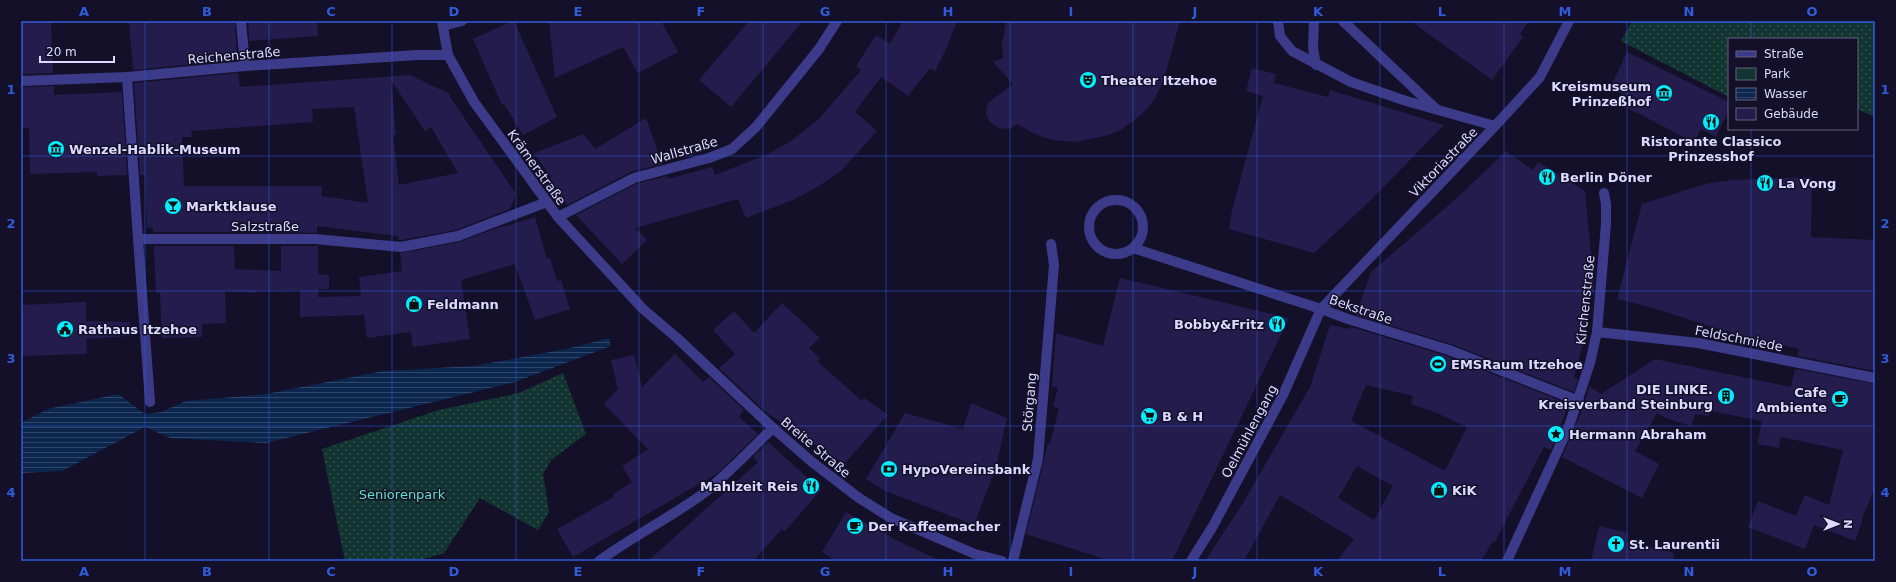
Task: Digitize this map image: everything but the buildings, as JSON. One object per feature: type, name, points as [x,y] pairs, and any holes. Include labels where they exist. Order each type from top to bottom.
[{"type":"street","points":[[241,21],[245,66]]},
{"type":"street","points":[[442,24],[462,21]]},
{"type":"street","name":"Wallstraße","points":[[558,218],[634,178],[709,158],[732,149],[761,121],[819,49],[837,21]]},
{"type":"street","points":[[1278,21],[1280,36],[1292,51],[1316,65],[1351,82],[1406,102],[1437,109],[1495,126]]},
{"type":"street","points":[[1314,21],[1313,48],[1316,65]]},
{"type":"street","points":[[1343,21],[1437,109]]},
{"type":"street","name":"Viktoriastraße","points":[[1321,309],[1540,77],[1569,21]]},
{"type":"street","name":"Krämerstraße","points":[[442,24],[448,55],[474,102],[558,218],[643,309]]},
{"type":"street","name":"Reichenstraße","points":[[21,81],[127,77],[245,66],[417,55],[448,55]]},
{"type":"street","points":[[127,77],[150,402]]},
{"type":"street","name":"Kirchenstraße","points":[[1507,561],[1579,401],[1590,363],[1597,332],[1606,224],[1606,204],[1604,193]]},
{"type":"street","points":[[1116,199],[1125,201],[1134,206],[1141,215],[1143,230],[1140,239],[1133,248],[1124,253],[1114,254],[1105,252],[1097,247],[1091,238],[1089,229],[1090,219],[1092,213],[1102,203],[1116,199]]},
{"type":"street","name":"Salzstraße","points":[[138,239],[315,238],[401,247],[458,236],[546,202]]},
{"type":"street","name":"Störgang","points":[[1013,561],[1038,459],[1054,265],[1051,244]]},
{"type":"street","name":"Bekstraße","points":[[1133,248],[1348,319],[1449,350],[1579,401]]},
{"type":"street","name":"Breite Straße","points":[[643,309],[677,338],[773,428],[812,462],[859,498],[891,518],[975,554],[1002,561]]},
{"type":"street","name":"Oelmühlengang","points":[[1192,561],[1213,526],[1283,395],[1321,309]]},
{"type":"street","name":"Feldschmiede","points":[[1597,332],[1698,343],[1875,378]]},
{"type":"street","points":[[599,561],[704,492],[773,428]]},
{"type":"green space","points":[[1632,21],[1875,21],[1875,117],[1858,109],[1858,38],[1728,38],[1728,96],[1621,41]]},
{"type":"green space","name":"Seniorenpark","points":[[563,373],[586,434],[551,460],[543,474],[549,512],[538,530],[480,498],[444,553],[417,561],[345,561],[322,449],[439,410],[519,393]]},
{"type":"water","points":[[609,338],[611,346],[515,382],[266,443],[170,438],[145,427],[62,471],[21,473],[21,423],[48,409],[118,394],[145,414],[161,412],[186,401],[266,394],[383,371],[474,366],[566,349]]},
{"type":"place","name":"Theater Itzehoe","points":[[1088,80]]},
{"type":"place","name":"Kreismuseum Prinzeßhof","points":[[1664,93]]},
{"type":"place","name":"Ristorante Classico Prinzesshof","points":[[1711,122]]},
{"type":"place","name":"Wenzel-Hablik-Museum","points":[[56,149]]},
{"type":"place","name":"Berlin Döner","points":[[1547,177]]},
{"type":"place","name":"La Vong","points":[[1765,183]]},
{"type":"place","name":"Marktklause","points":[[173,206]]},
{"type":"place","name":"Feldmann","points":[[414,304]]},
{"type":"place","name":"Bobby&Fritz","points":[[1277,324]]},
{"type":"place","name":"Rathaus Itzehoe","points":[[65,329]]},
{"type":"place","name":"EMSRaum Itzehoe","points":[[1438,364]]},
{"type":"place","name":"DIE LINKE. Kreisverband Steinburg","points":[[1726,396]]},
{"type":"place","name":"Cafe Ambiente","points":[[1840,399]]},
{"type":"place","name":"B & H","points":[[1149,416]]},
{"type":"place","name":"Hermann Abraham","points":[[1556,434]]},
{"type":"place","name":"HypoVereinsbank","points":[[889,469]]},
{"type":"place","name":"Mahlzeit Reis","points":[[811,486]]},
{"type":"place","name":"KiK","points":[[1439,490]]},
{"type":"place","name":"Der Kaffeemacher","points":[[855,526]]},
{"type":"place","name":"St. Laurentii","points":[[1616,544]]}]
